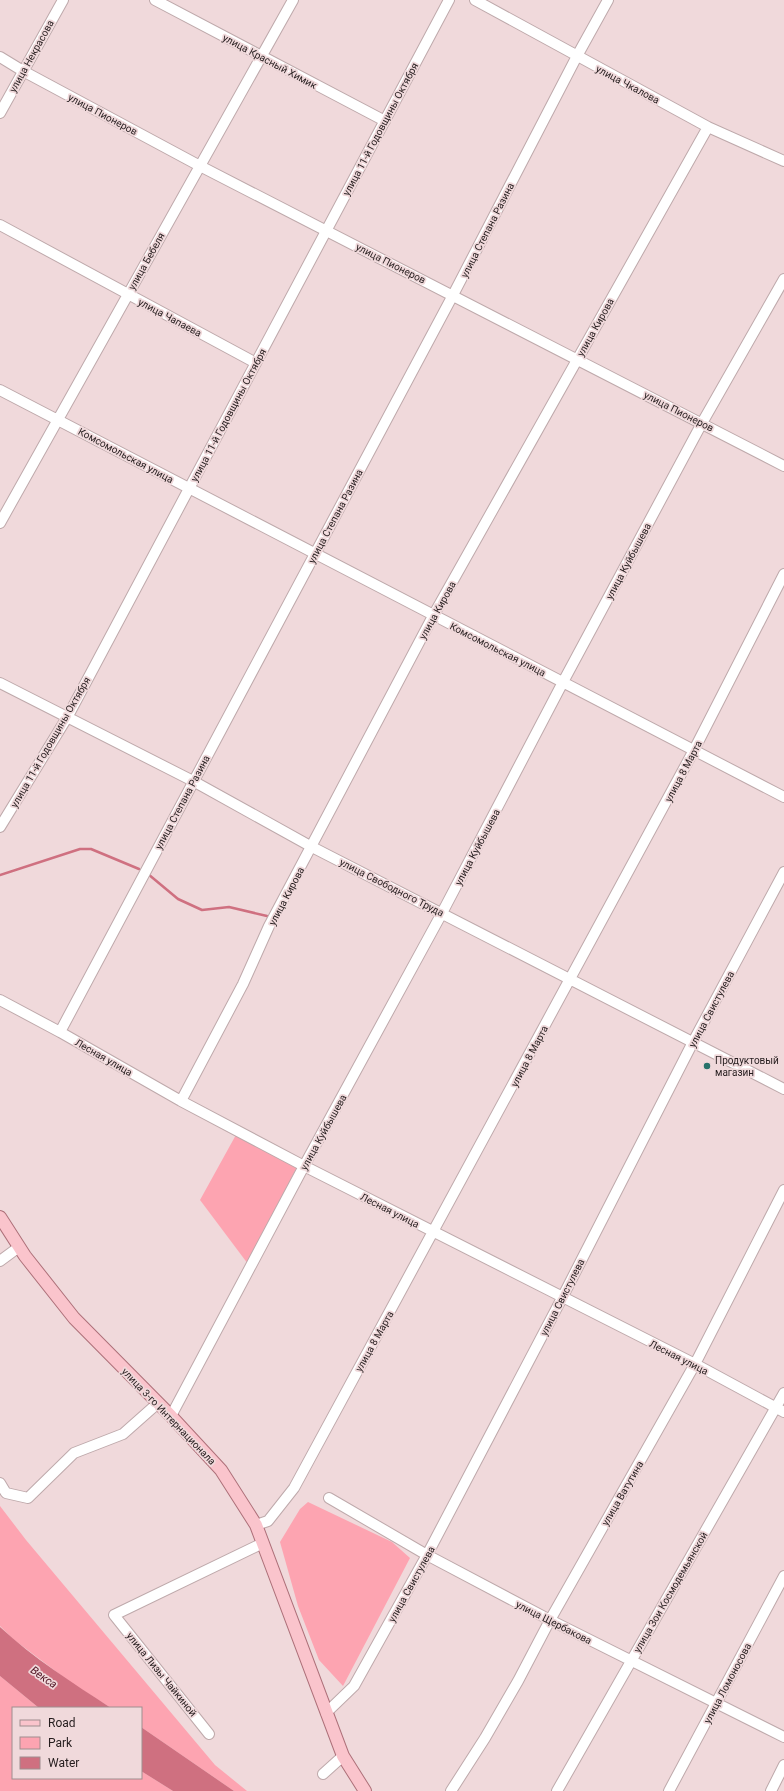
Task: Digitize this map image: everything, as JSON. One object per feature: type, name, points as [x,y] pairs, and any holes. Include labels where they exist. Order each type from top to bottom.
[{"type":"main road","name":"улица 3-го Интернационала","points":[[0,1217],[19,1246],[74,1318],[171,1416],[221,1470],[256,1525],[342,1756],[365,1791]]},
{"type":"street","name":"улица Некрасова","points":[[0,113],[63,0]]},
{"type":"street","name":"улица Красный Химик","points":[[155,0],[384,121]]},
{"type":"street","name":"улица Бебеля","points":[[0,523],[293,0]]},
{"type":"street","name":"улица 11-й Годовщины Октября","points":[[0,827],[68,716],[449,0]]},
{"type":"street","name":"улица Чкалова","points":[[475,0],[708,127],[784,160]]},
{"type":"street","name":"улица Степана Разина","points":[[60,1032],[453,295],[577,56],[608,0]]},
{"type":"street","name":"улица Пионеров","points":[[0,57],[23,71],[200,166],[702,422],[784,466]]},
{"type":"street","name":"улица Кирова","points":[[181,1101],[243,984],[269,926],[433,616],[576,359],[708,127]]},
{"type":"street","name":"улица Чапаева","points":[[0,225],[256,363]]},
{"type":"street","name":"улица Куйбышева","points":[[171,1416],[304,1166],[442,913],[702,422],[784,279]]},
{"type":"street","name":"Комсомольская улица","points":[[0,390],[784,797]]},
{"type":"street","name":"улица 8 Марта","points":[[256,1525],[268,1520],[294,1488],[694,750],[784,574]]},
{"type":"street","name":"улица Свободного Труда","points":[[0,683],[68,716],[193,781],[312,846],[784,1089]]},
{"type":"street","name":"улица Свистулева","points":[[326,1713],[354,1686],[427,1555],[562,1298],[693,1042],[784,872]]},
{"type":"street","name":"Лесная улица","points":[[0,1000],[60,1032],[181,1101],[304,1166],[694,1364],[780,1410]]},
{"type":"street","name":"улица Ватутина","points":[[451,1791],[515,1687],[550,1620],[694,1364],[784,1190]]},
{"type":"street","points":[[0,1261],[19,1246]]},
{"type":"street","name":"улица Зои Космодемьянской","points":[[557,1791],[631,1660],[780,1410],[784,1393]]},
{"type":"street","points":[[0,1483],[6,1493],[28,1498],[74,1453],[123,1434],[158,1403]]},
{"type":"street","name":"улица Щербакова","points":[[329,1498],[427,1555],[550,1620],[784,1737]]},
{"type":"street","name":"улица Лизы Чайкиной","points":[[209,1734],[114,1615],[263,1543]]},
{"type":"street","name":"улица Ломоносова","points":[[669,1791],[784,1576]]},
{"type":"street","points":[[323,1774],[342,1756]]},
{"type":"street","points":[[771,1791],[784,1765]]},
{"type":"green space","points":[[237,1133],[298,1165],[248,1264],[200,1200]]},
{"type":"green space","points":[[308,1502],[392,1542],[410,1558],[343,1686],[319,1660],[298,1606],[280,1542],[300,1509]]},
{"type":"green space","points":[[0,1506],[26,1540],[215,1765],[247,1791],[234,1791],[142,1728],[142,1707],[109,1707],[70,1682],[13,1639],[0,1626]]},
{"type":"green space","points":[[0,1676],[38,1707],[12,1707],[12,1779],[142,1779],[142,1772],[173,1791],[0,1791]]},
{"type":"water","name":"Векса","points":[[0,1627],[40,1660],[109,1707],[38,1707],[0,1676]]},
{"type":"water","points":[[142,1728],[234,1791],[173,1791],[142,1772]]},
{"type":"waterway","points":[[0,875],[80,849],[91,849],[139,869]]},
{"type":"waterway","points":[[148,874],[178,899],[202,910],[229,907],[267,916]]},
{"type":"place","name":"Продуктовый магазин","points":[[707,1066]]}]
